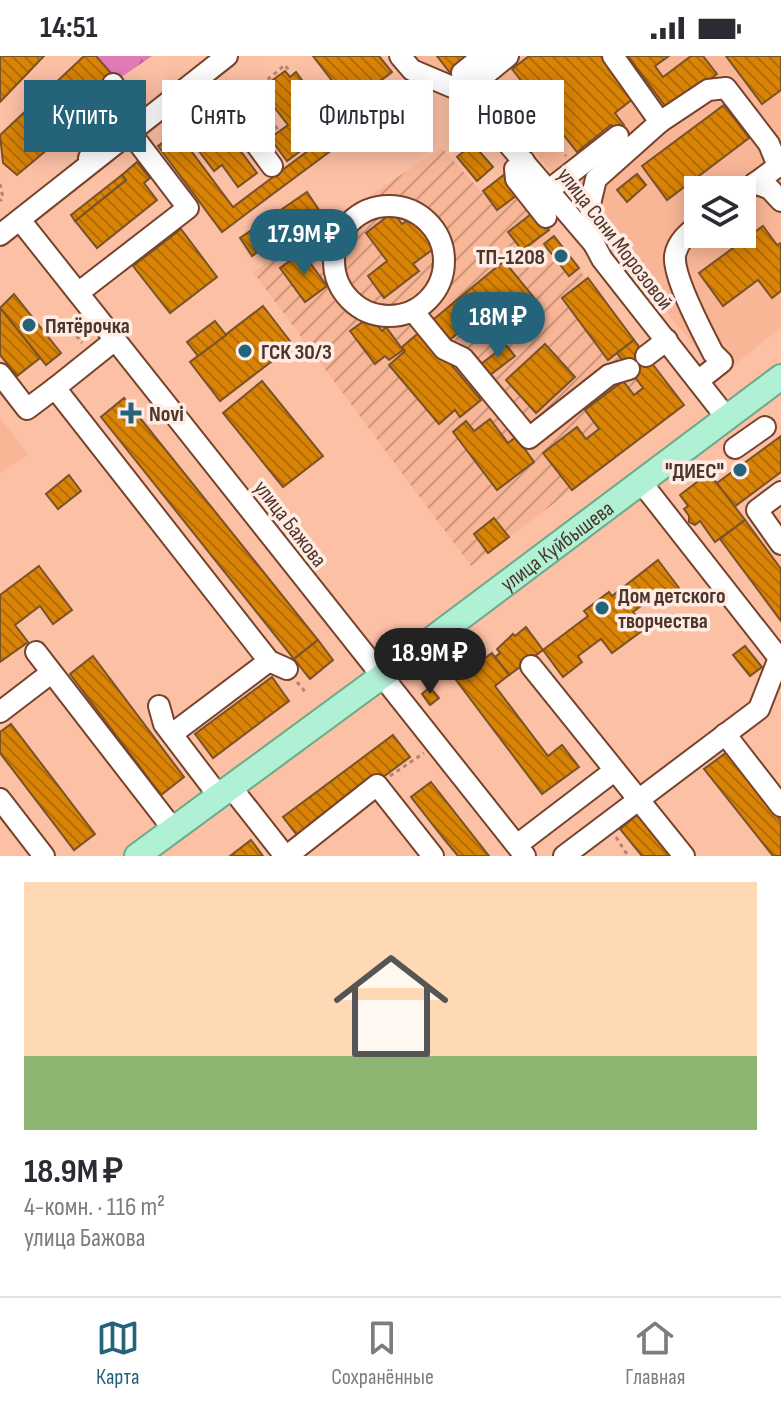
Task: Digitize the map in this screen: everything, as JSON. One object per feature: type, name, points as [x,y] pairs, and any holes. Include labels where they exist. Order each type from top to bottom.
[{"type":"main road","name":"улица Куйбышева","points":[[137,856],[781,377]]},
{"type":"street","points":[[199,65],[227,56]]},
{"type":"street","points":[[400,56],[412,70],[449,86]]},
{"type":"street","points":[[463,80],[462,73],[483,56]]},
{"type":"street","points":[[479,80],[508,56]]},
{"type":"street","points":[[613,56],[660,122]]},
{"type":"street","points":[[594,244],[590,204],[596,179],[660,122],[708,90],[726,88],[769,144],[780,165],[756,182]]},
{"type":"street","points":[[146,119],[162,106]]},
{"type":"street","points":[[549,190],[618,136]]},
{"type":"street","points":[[84,169],[92,152]]},
{"type":"street","points":[[0,235],[105,152]]},
{"type":"street","points":[[78,293],[188,208],[145,152]]},
{"type":"street","points":[[262,152],[272,166]]},
{"type":"street","name":"улица Сони Морозовой","points":[[516,152],[594,244],[602,259],[698,381],[750,437]]},
{"type":"street","points":[[524,161],[515,169],[516,179],[546,217]]},
{"type":"street","points":[[756,188],[770,189],[781,201]]},
{"type":"street","points":[[378,206],[405,207],[423,216],[437,230],[444,249],[445,265],[440,284],[435,293],[413,311],[388,317],[369,313],[356,306],[343,292],[334,272],[334,252],[346,225],[361,213],[378,206]]},
{"type":"street","name":"улица Бажова","points":[[20,220],[521,850]]},
{"type":"street","points":[[684,236],[675,256],[680,283],[713,353],[722,362],[698,381]]},
{"type":"street","points":[[413,311],[444,349],[463,358],[529,438],[609,375],[629,369]]},
{"type":"street","points":[[0,374],[27,409],[115,340]]},
{"type":"street","points":[[646,356],[667,340]]},
{"type":"street","points":[[55,388],[278,665],[172,734]]},
{"type":"street","points":[[564,856],[759,709],[776,687],[779,658],[641,482]]},
{"type":"street","points":[[781,492],[757,510],[781,544]]},
{"type":"street","points":[[36,652],[173,829]]},
{"type":"street","points":[[531,666],[684,856]]},
{"type":"street","points":[[0,712],[51,673]]},
{"type":"street","points":[[159,706],[164,724],[172,734],[286,856],[377,785],[433,856]]},
{"type":"street","points":[[725,734],[781,806]]},
{"type":"street","points":[[521,850],[614,771]]},
{"type":"street","points":[[0,799],[44,856]]},
{"type":"path","points":[[267,80],[285,65],[290,72]]},
{"type":"path","points":[[275,126],[279,131]]},
{"type":"path","points":[[562,152],[576,169]]},
{"type":"path","points":[[0,184],[3,198],[0,201]]},
{"type":"path","points":[[67,323],[93,358]]},
{"type":"path","points":[[377,785],[429,750]]},
{"type":"shaded area","points":[[409,56],[781,56],[781,327],[720,377],[535,152],[564,152],[564,80],[473,80],[412,61]]},
{"type":"shaded area","points":[[442,148],[497,209],[520,193],[684,405],[471,566],[253,272]]},
{"type":"shaded area","points":[[0,418],[28,454],[0,474]]},
{"type":"green space","points":[[96,56],[152,56],[117,80]]},
{"type":"building","points":[[0,56],[44,56],[0,102]]},
{"type":"building","points":[[84,56],[96,56],[117,80],[58,80]]},
{"type":"building","points":[[313,56],[379,56],[392,72],[382,80],[332,80]]},
{"type":"building","points":[[437,56],[474,56],[451,74]]},
{"type":"building","points":[[529,56],[601,56],[634,98],[615,113],[624,125],[616,131],[611,125],[577,152],[564,135],[564,80],[521,80],[512,69]]},
{"type":"building","points":[[628,56],[669,56],[655,66],[663,77],[691,56],[703,56],[717,74],[668,110]]},
{"type":"building","points":[[726,56],[781,56],[781,90],[762,104]]},
{"type":"building","points":[[285,71],[290,77],[296,72],[302,80],[291,80],[291,152],[299,152],[287,161],[275,145],[275,134],[288,125],[275,108],[275,80],[272,80]]},
{"type":"building","points":[[724,105],[749,138],[699,176],[684,176],[684,187],[667,200],[642,166]]},
{"type":"building","points":[[24,112],[24,152],[44,152],[17,175],[3,163],[0,135]]},
{"type":"building","points":[[162,152],[192,152],[233,207],[307,152],[329,152],[222,232]]},
{"type":"building","points":[[200,152],[241,152],[257,173],[238,187],[222,165],[214,171]]},
{"type":"building","points":[[463,152],[480,152],[493,167],[477,181],[457,157]]},
{"type":"building","points":[[137,162],[150,178],[144,183],[157,200],[97,248],[75,221],[126,180],[122,175]]},
{"type":"building","points":[[505,174],[520,193],[497,210],[483,191]]},
{"type":"building","points":[[637,174],[646,185],[627,202],[617,190]]},
{"type":"building","points":[[122,175],[126,180],[75,221],[71,215]]},
{"type":"building","points":[[307,192],[319,210],[252,256],[240,238]]},
{"type":"building","points":[[535,211],[549,230],[522,250],[508,232]]},
{"type":"building","points":[[393,212],[402,224],[413,217],[436,247],[413,264],[419,271],[384,298],[368,276],[387,261],[366,233]]},
{"type":"building","points":[[763,226],[777,245],[781,243],[781,291],[772,298],[758,280],[723,306],[699,273],[733,248],[756,248],[756,231]]},
{"type":"building","points":[[181,229],[217,277],[170,313],[133,266]]},
{"type":"building","name":"ТП-1208","points":[[554,236],[579,268],[569,276],[544,244]]},
{"type":"building","points":[[302,252],[327,286],[305,302],[280,268]]},
{"type":"building","points":[[504,261],[536,300],[491,337],[476,318],[446,343],[429,323]]},
{"type":"building","points":[[588,278],[634,340],[608,360],[562,298]]},
{"type":"building","points":[[14,294],[61,353],[46,365],[0,308]]},
{"type":"building","name":"ГСК 30/3","points":[[263,306],[293,345],[220,401],[190,362]]},
{"type":"building","points":[[0,308],[40,358],[17,376],[0,355]]},
{"type":"building","points":[[371,316],[382,331],[386,327],[403,350],[389,360],[385,356],[375,364],[350,331]]},
{"type":"building","points":[[215,321],[226,335],[198,356],[187,342]]},
{"type":"building","points":[[422,330],[481,400],[460,417],[455,410],[439,424],[389,365],[405,351],[402,347]]},
{"type":"building","points":[[634,340],[684,405],[572,490],[543,453],[577,427],[586,439],[599,429],[585,410],[623,381],[634,395],[643,388],[617,353]]},
{"type":"building","points":[[545,344],[575,377],[536,413],[506,380]]},
{"type":"building","points":[[506,345],[515,356],[490,375],[481,364]]},
{"type":"building","points":[[262,381],[323,456],[283,487],[223,413]]},
{"type":"building","points":[[124,398],[318,640],[294,659],[101,417]]},
{"type":"building","points":[[490,419],[508,443],[516,437],[534,462],[497,490],[453,432],[466,421],[474,431]]},
{"type":"building","points":[[781,436],[781,472],[734,507],[717,483]]},
{"type":"building","points":[[709,473],[745,520],[715,542],[700,521],[695,525],[689,522],[684,509],[688,506],[680,495]]},
{"type":"building","points":[[69,475],[81,491],[58,509],[46,494]]},
{"type":"building","points":[[494,518],[509,537],[488,553],[474,534]]},
{"type":"building","points":[[745,520],[781,569],[781,621],[720,539]]},
{"type":"building","points":[[658,560],[679,588],[662,600],[657,594],[633,612],[646,628],[612,653],[601,639],[578,656],[582,662],[563,677],[543,650],[588,616],[584,611],[609,592],[612,596]]},
{"type":"building","points":[[39,566],[72,610],[53,624],[40,606],[15,625],[28,642],[0,662],[0,595]]},
{"type":"building","points":[[526,627],[543,650],[509,675],[495,657],[500,653],[497,649]]},
{"type":"building","points":[[318,640],[333,660],[310,679],[294,659]]},
{"type":"building","points":[[745,646],[762,667],[750,676],[733,655]]},
{"type":"building","points":[[492,653],[509,675],[495,686],[548,756],[562,745],[579,767],[542,794],[456,680]]},
{"type":"building","points":[[93,656],[184,777],[161,795],[70,674]]},
{"type":"building","points":[[272,677],[289,701],[213,758],[195,734]]},
{"type":"building","points":[[430,687],[439,698],[430,705],[422,694]]},
{"type":"building","points":[[11,724],[95,834],[74,850],[0,753],[0,732]]},
{"type":"building","points":[[393,735],[410,757],[300,839],[283,817]]},
{"type":"building","points":[[727,752],[781,821],[781,856],[773,856],[704,769]]},
{"type":"building","points":[[431,782],[489,856],[458,856],[411,797]]},
{"type":"building","points":[[642,811],[678,856],[642,856],[620,829]]},
{"type":"building","points":[[251,840],[263,856],[230,856]]},
{"type":"place","name":"ТП-1208","points":[[561,256]]},
{"type":"place","name":"Пятёрочка","points":[[29,325]]},
{"type":"place","name":"ГСК 30/3","points":[[245,351]]},
{"type":"place","name":"Novi","points":[[131,413]]},
{"type":"place","name":"\"ДИЕС\"","points":[[740,470]]},
{"type":"place","name":"Дом детского творчества","points":[[602,608]]}]
